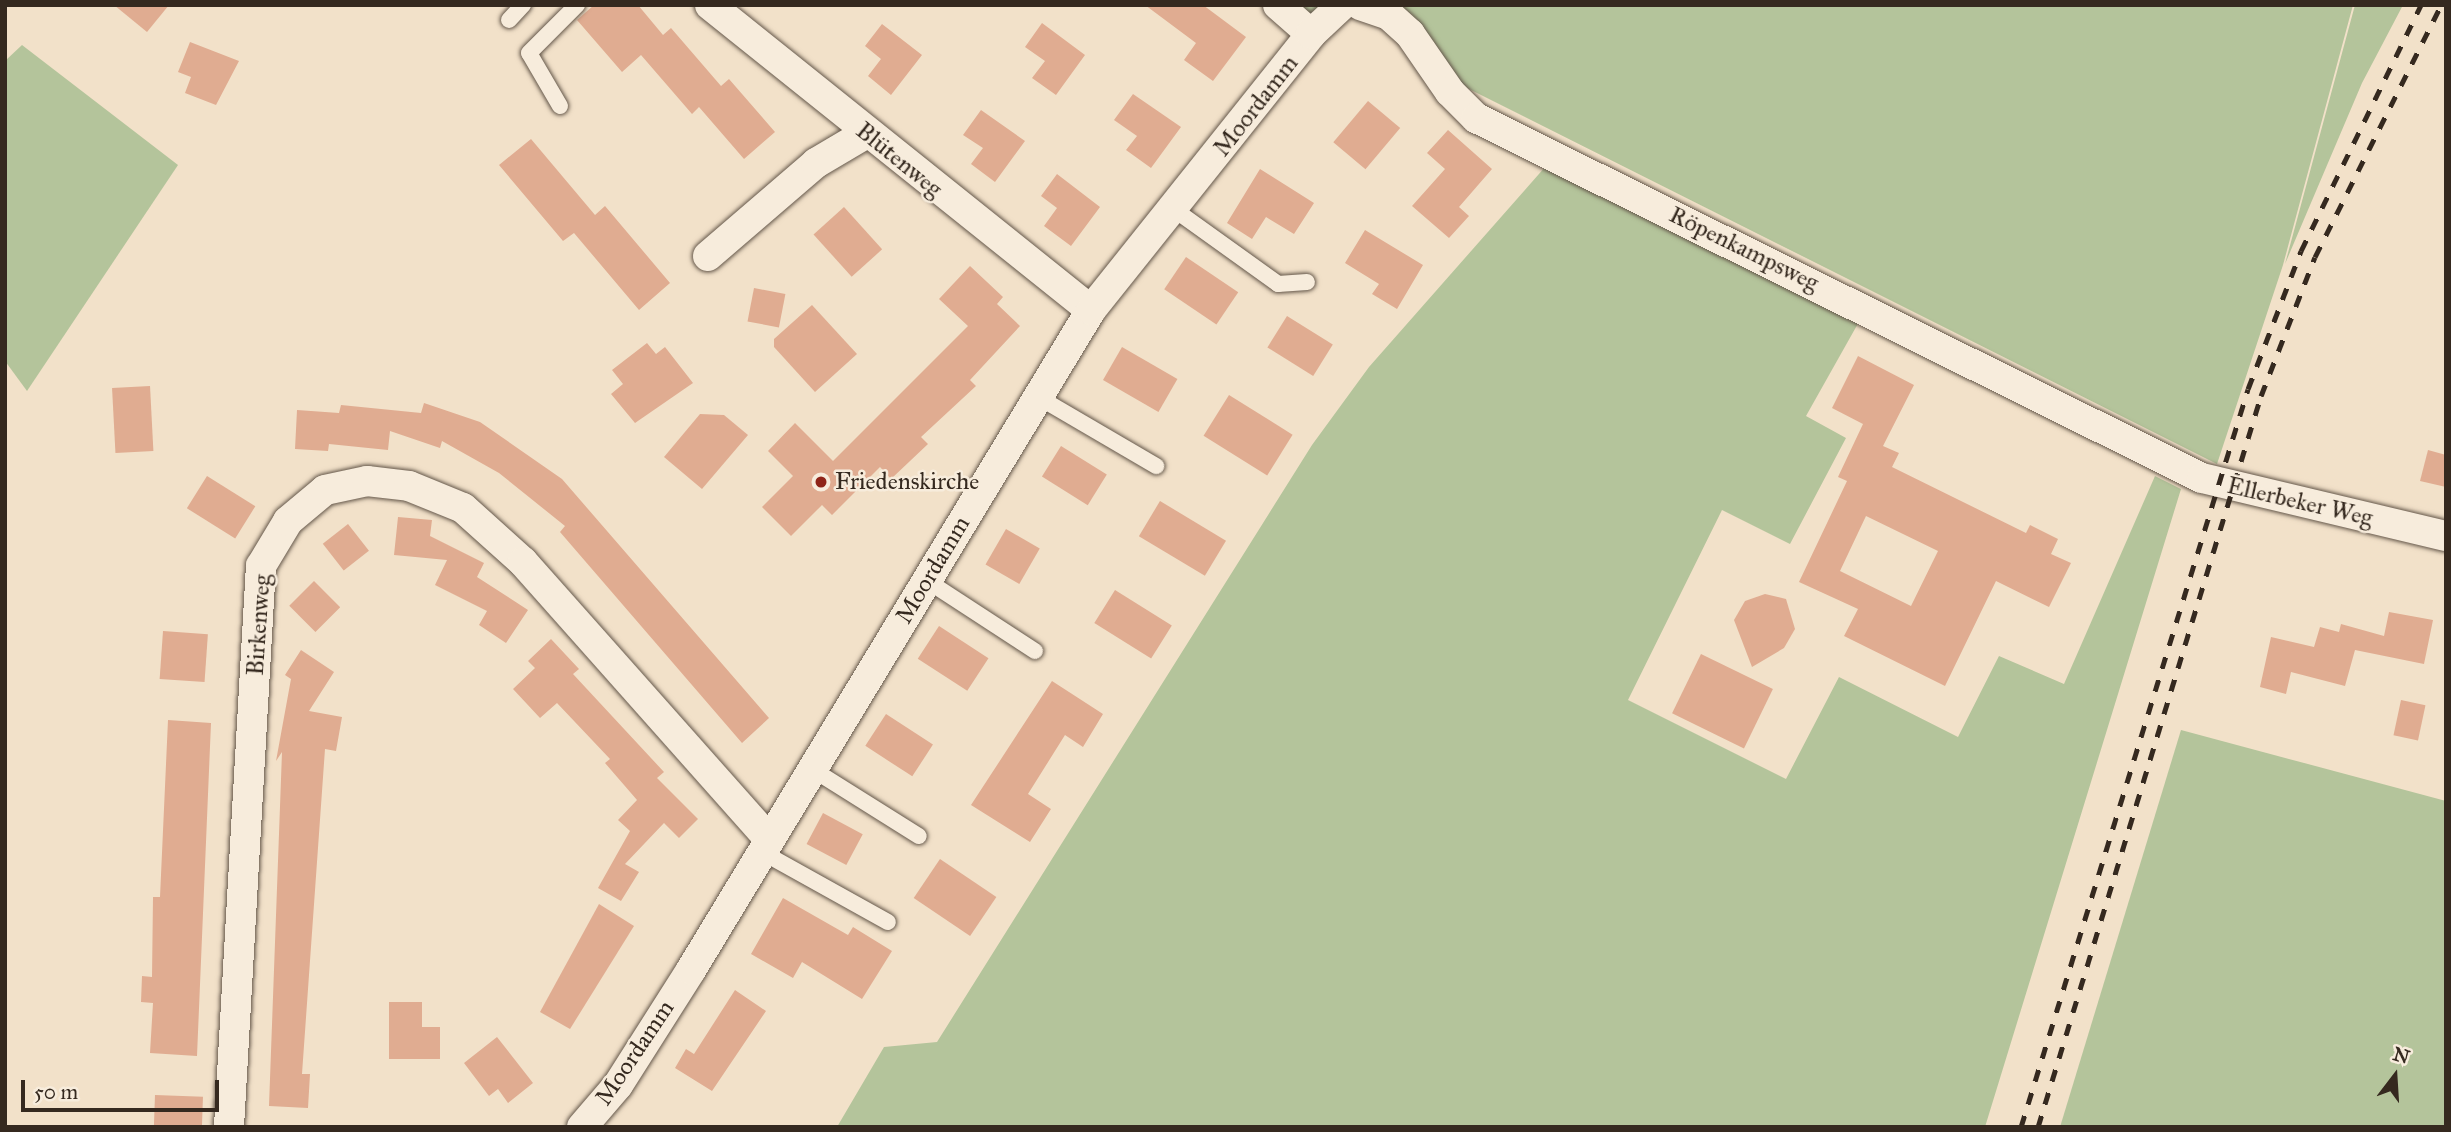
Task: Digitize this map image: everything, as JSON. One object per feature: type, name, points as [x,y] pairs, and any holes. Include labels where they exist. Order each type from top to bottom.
[{"type":"street","name":"Blütenweg","points":[[710,5],[865,134],[1091,310]]},
{"type":"street","points":[[1278,5],[1311,34],[1342,5]]},
{"type":"street","name":"Röpenkampsweg","points":[[1360,5],[1389,15],[1410,34],[1450,92],[1476,118],[2159,456]]},
{"type":"street","name":"Moordamm","points":[[583,1127],[618,1085],[1091,310],[1175,210],[1311,34]]},
{"type":"street","points":[[708,256],[816,163],[865,134]]},
{"type":"street","name":"Ellerbeker Weg","points":[[2159,456],[2231,488],[2446,536]]},
{"type":"street","name":"Birkenweg","points":[[229,1127],[261,566],[288,521],[325,490],[367,481],[409,485],[463,508],[523,562],[765,845]]},
{"type":"lane","points":[[509,20],[523,5]]},
{"type":"lane","points":[[561,106],[529,53],[577,5]]},
{"type":"lane","points":[[1175,210],[1278,284],[1307,282]]},
{"type":"lane","points":[[1038,397],[1156,466]]},
{"type":"lane","points":[[926,580],[1035,651]]},
{"type":"lane","points":[[812,769],[919,836]]},
{"type":"lane","points":[[765,845],[888,922]]},
{"type":"green space","points":[[1266,5],[2353,5],[2283,265],[2217,464],[1453,81],[1387,9],[1290,30]]},
{"type":"green space","points":[[2355,5],[2403,5],[2362,83],[2285,264]]},
{"type":"green space","points":[[22,45],[178,165],[27,391],[5,361],[5,61]]},
{"type":"green space","points":[[1553,158],[1860,320],[1806,416],[1846,438],[1790,544],[1722,510],[1628,700],[1786,779],[1839,677],[1958,737],[1999,656],[2064,684],[2155,476],[2181,489],[1985,1127],[837,1127],[884,1047],[937,1042],[1312,445],[1369,367]]},
{"type":"green space","points":[[2181,730],[2446,801],[2446,1127],[2060,1127]]},
{"type":"building","points":[[114,5],[169,5],[147,32]]},
{"type":"building","points":[[594,5],[638,5],[663,35],[671,28],[721,86],[729,79],[775,132],[744,159],[699,107],[692,114],[641,55],[622,72],[577,20]]},
{"type":"building","points":[[1145,5],[1203,5],[1246,37],[1213,81],[1184,60],[1196,43]]},
{"type":"building","points":[[1042,23],[1085,55],[1056,95],[1032,78],[1045,61],[1025,47]]},
{"type":"building","points":[[882,24],[922,55],[891,95],[868,76],[881,59],[865,46]]},
{"type":"building","points":[[190,42],[239,61],[216,105],[185,93],[191,77],[178,72]]},
{"type":"building","points":[[1133,94],[1181,127],[1151,168],[1126,150],[1137,136],[1114,120]]},
{"type":"building","points":[[1368,101],[1400,128],[1365,169],[1333,142]]},
{"type":"building","points":[[981,110],[1025,141],[995,182],[971,164],[983,148],[963,135]]},
{"type":"building","points":[[1448,130],[1492,169],[1459,207],[1469,216],[1449,238],[1412,206],[1445,169],[1427,153]]},
{"type":"building","points":[[531,139],[595,215],[605,206],[670,283],[639,310],[574,233],[563,241],[499,165]]},
{"type":"building","points":[[1260,169],[1314,203],[1294,234],[1266,217],[1252,239],[1227,223]]},
{"type":"building","points":[[1057,174],[1100,207],[1071,246],[1044,226],[1057,208],[1041,196]]},
{"type":"building","points":[[844,207],[882,249],[852,277],[814,234]]},
{"type":"building","points":[[1365,230],[1423,265],[1397,309],[1372,294],[1379,284],[1345,263]]},
{"type":"building","points":[[1186,257],[1238,292],[1216,325],[1164,289]]},
{"type":"building","points":[[970,266],[1003,297],[997,304],[1020,326],[970,380],[976,386],[921,437],[928,444],[891,479],[880,467],[832,515],[822,505],[791,536],[762,507],[793,476],[768,451],[795,423],[833,461],[968,326],[939,299]]},
{"type":"building","points":[[754,288],[785,294],[779,327],[748,321]]},
{"type":"building","points":[[812,305],[857,354],[815,392],[774,347],[774,339]]},
{"type":"building","points":[[1287,316],[1333,345],[1313,376],[1267,347]]},
{"type":"building","points":[[647,343],[656,354],[665,347],[693,383],[635,423],[611,394],[623,384],[612,370]]},
{"type":"building","points":[[1122,347],[1177,379],[1158,412],[1103,380]]},
{"type":"building","points":[[1858,356],[1914,385],[1883,446],[1899,453],[1892,467],[2026,533],[2030,525],[2058,539],[2051,554],[2071,563],[2049,607],[1996,581],[1945,686],[1844,636],[1858,609],[1799,582],[1847,481],[1838,477],[1863,424],[1832,408]],"holes":[[[1866,516],[1938,551],[1911,606],[1840,571]]]},
{"type":"building","points":[[150,386],[153,451],[115,453],[112,388]]},
{"type":"building","points":[[1229,395],[1293,435],[1267,475],[1204,436]]},
{"type":"building","points":[[424,403],[480,422],[562,479],[769,718],[742,743],[560,532],[565,526],[499,473],[442,441],[440,448],[390,431],[388,450],[329,444],[328,451],[295,449],[297,410],[339,413],[341,405],[421,413]]},
{"type":"building","points":[[700,414],[724,415],[748,435],[702,489],[664,457]]},
{"type":"building","points":[[1061,446],[1107,475],[1088,505],[1042,477]]},
{"type":"building","points":[[2428,450],[2446,455],[2446,487],[2420,481]]},
{"type":"building","points":[[207,476],[255,506],[235,538],[187,508]]},
{"type":"building","points":[[1160,501],[1226,541],[1205,576],[1139,536]]},
{"type":"building","points":[[398,517],[432,520],[430,536],[484,563],[477,577],[528,610],[506,643],[479,625],[487,611],[435,585],[447,560],[394,555]]},
{"type":"building","points":[[348,524],[369,551],[344,570],[323,544]]},
{"type":"building","points":[[1006,529],[1040,548],[1019,584],[986,565]]},
{"type":"building","points":[[314,581],[340,607],[315,632],[289,606]]},
{"type":"building","points":[[1115,590],[1172,626],[1151,659],[1094,623]]},
{"type":"building","points":[[1765,594],[1786,599],[1795,629],[1784,648],[1752,667],[1734,620],[1745,601]]},
{"type":"building","points":[[2389,612],[2433,620],[2424,664],[2355,650],[2345,686],[2291,672],[2286,694],[2260,687],[2271,637],[2314,647],[2320,627],[2339,632],[2341,624],[2384,636]]},
{"type":"building","points":[[939,626],[988,658],[967,691],[918,659]]},
{"type":"building","points":[[163,631],[208,634],[205,682],[160,679]]},
{"type":"building","points":[[551,639],[579,669],[573,674],[664,772],[657,778],[698,819],[679,838],[664,823],[625,864],[639,872],[621,901],[598,888],[630,831],[618,820],[637,800],[605,763],[610,759],[557,703],[540,718],[513,689],[535,668],[528,661]]},
{"type":"building","points":[[301,650],[334,672],[309,711],[342,717],[336,751],[325,749],[302,1074],[310,1074],[308,1108],[269,1106],[282,752],[276,761],[291,679],[285,675]]},
{"type":"building","points":[[1701,654],[1773,689],[1744,748],[1672,713]]},
{"type":"building","points":[[1052,681],[1103,714],[1083,747],[1065,735],[1028,794],[1051,809],[1030,842],[971,805]]},
{"type":"building","points":[[2401,700],[2425,705],[2418,740],[2394,735]]},
{"type":"building","points":[[886,714],[933,744],[912,776],[865,746]]},
{"type":"building","points":[[168,720],[211,723],[197,1056],[150,1053],[153,1003],[141,1002],[142,976],[152,977],[153,897],[160,897]]},
{"type":"building","points":[[823,813],[863,834],[846,865],[807,844]]},
{"type":"building","points":[[940,859],[996,897],[970,936],[914,898]]},
{"type":"building","points":[[783,898],[848,935],[853,927],[892,951],[862,999],[802,962],[793,978],[751,954]]},
{"type":"building","points":[[599,904],[634,926],[570,1029],[540,1012]]},
{"type":"building","points":[[735,990],[766,1011],[712,1091],[675,1068],[686,1049],[694,1054]]},
{"type":"building","points":[[389,1002],[422,1002],[422,1027],[440,1027],[440,1059],[389,1059]]},
{"type":"building","points":[[497,1037],[533,1083],[508,1103],[498,1089],[489,1096],[464,1063]]},
{"type":"building","points":[[155,1095],[203,1097],[202,1127],[154,1127]]},
{"type":"railway","points":[[2021,1127],[2248,389],[2301,251],[2421,5]]},
{"type":"railway","points":[[2038,1127],[2261,396],[2315,257],[2441,5]]},
{"type":"place","name":"Friedenskirche","points":[[821,482]]}]
